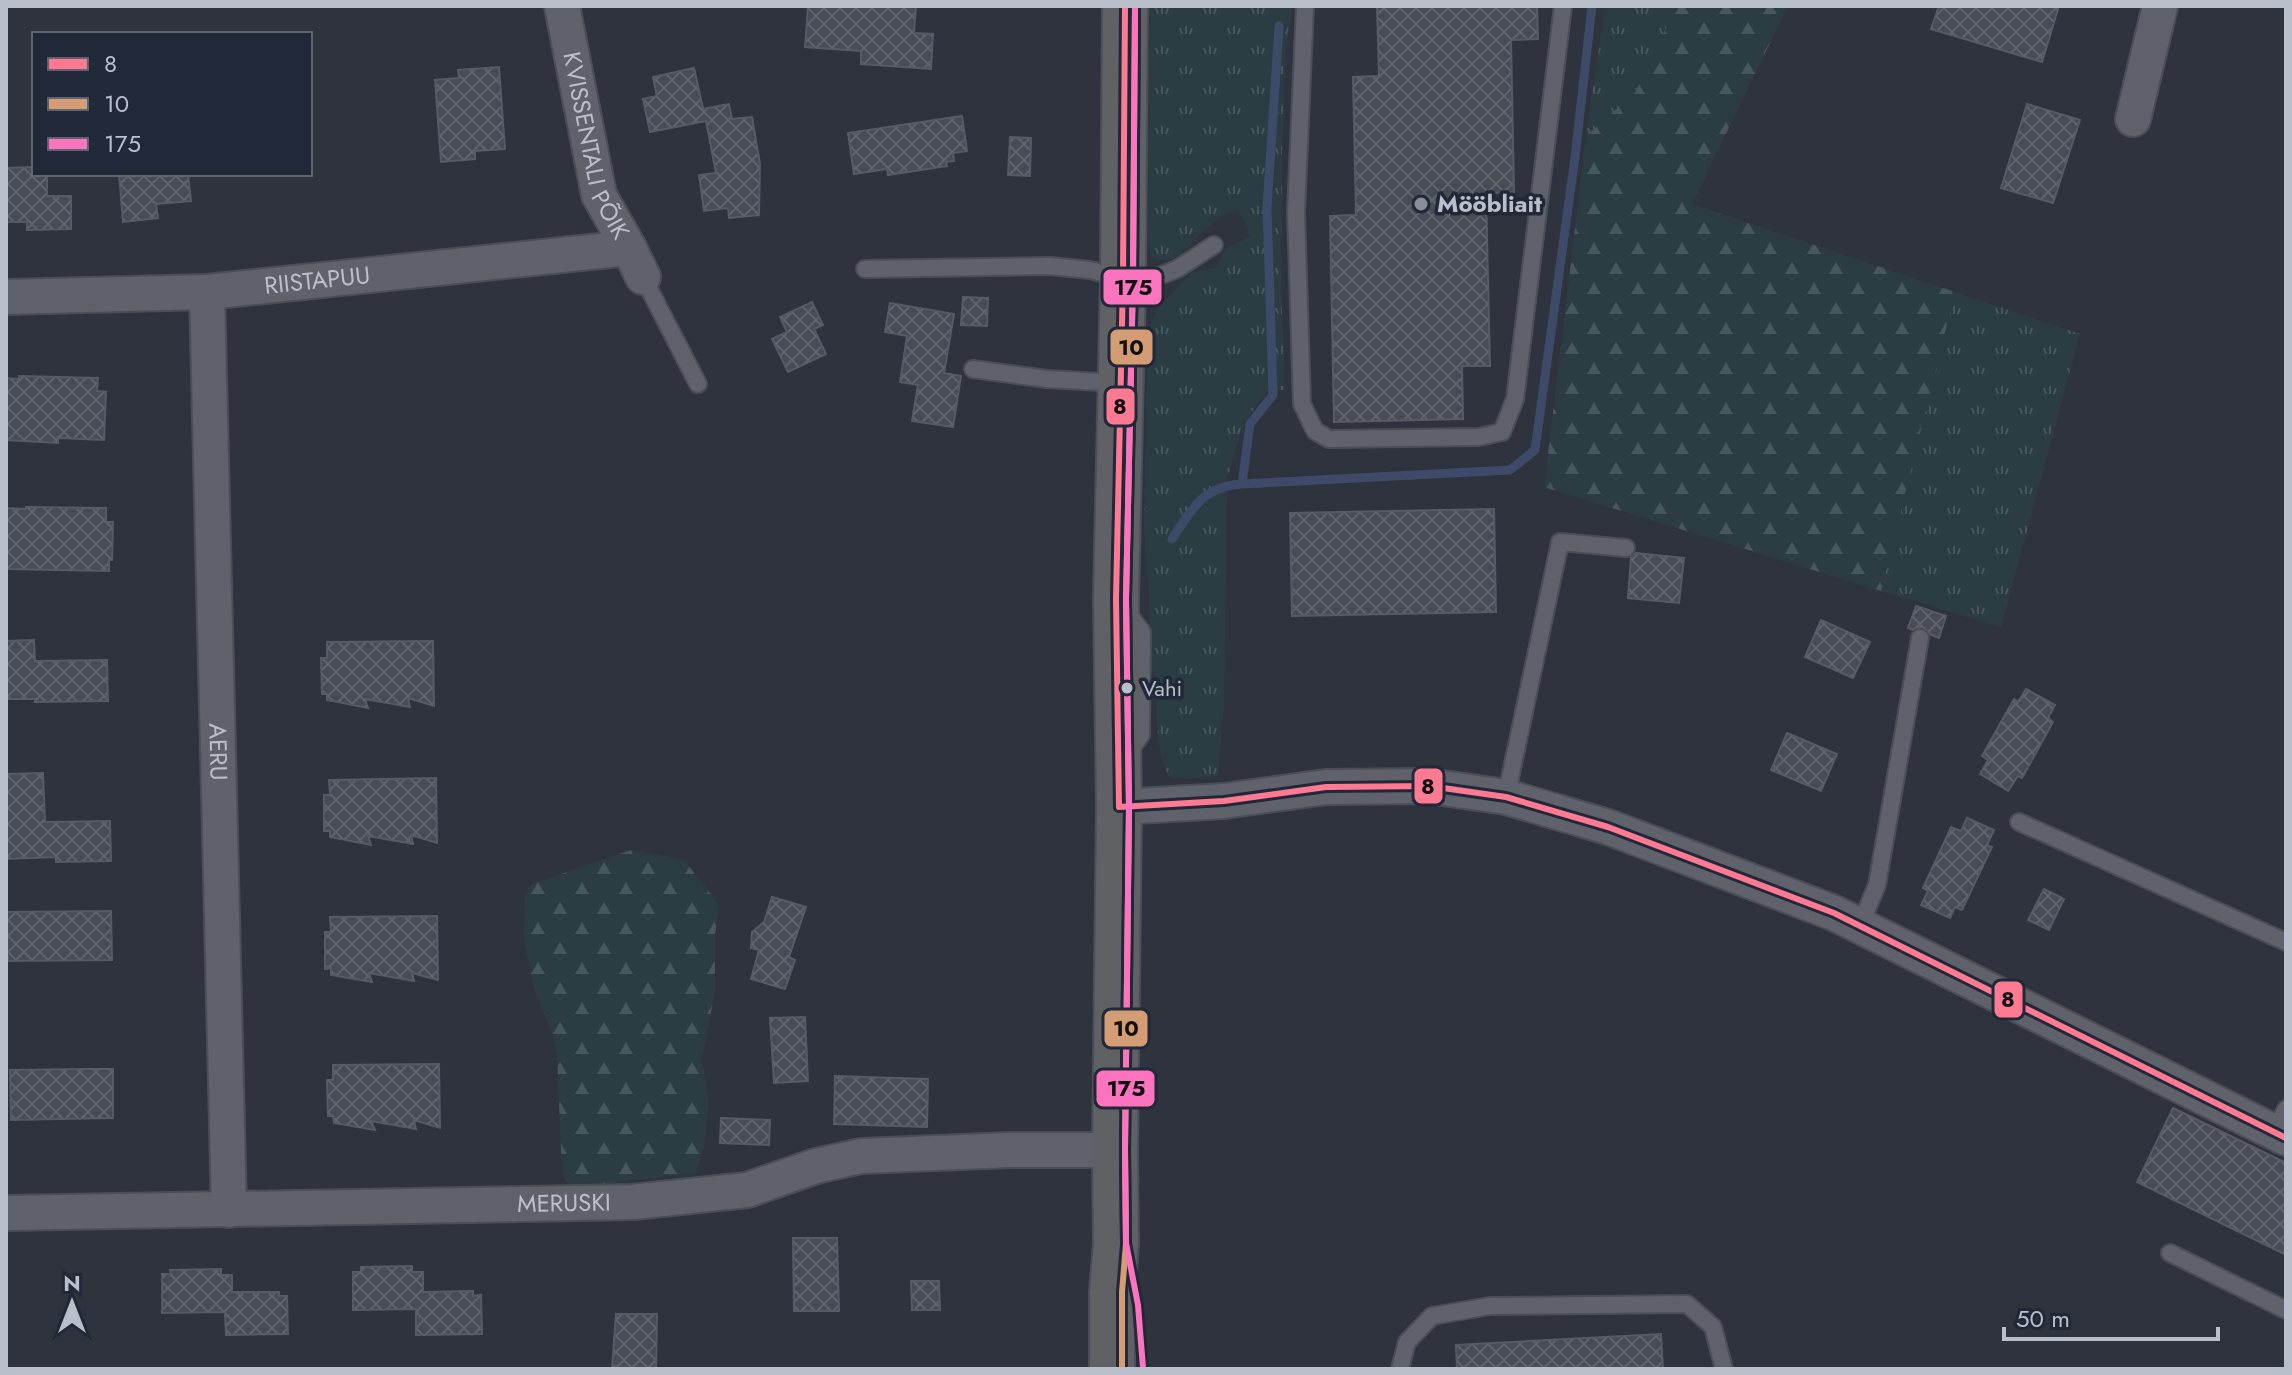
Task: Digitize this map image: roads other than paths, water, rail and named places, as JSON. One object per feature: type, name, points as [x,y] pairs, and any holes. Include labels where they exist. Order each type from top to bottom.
[{"type":"highway","points":[[1112,1369],[1112,1292],[1116,1244],[1116,599],[1125,6]]},
{"type":"highway","points":[[1116,1244],[1128,1307],[1133,1369]]},
{"type":"street","name":"KVISSENTALI PÕIK","points":[[562,6],[599,195],[636,263]]},
{"type":"street","points":[[2133,119],[2160,6]]},
{"type":"street","name":"RIISTAPUU","points":[[6,297],[207,292],[517,262],[636,263]]},
{"type":"street","name":"AERU","points":[[207,292],[229,1210]]},
{"type":"street","points":[[1118,787],[1224,801],[1326,787],[1429,786],[1506,797],[1608,827],[1834,913],[2282,1126]]},
{"type":"street","name":"MERUSKI","points":[[6,1213],[633,1202],[747,1190],[816,1166],[861,1156],[1010,1150],[1115,1150]]},
{"type":"lane","points":[[1305,6],[1296,212],[1302,404],[1315,431],[1329,439],[1479,437],[1502,432],[1515,399],[1563,6]]},
{"type":"lane","points":[[865,269],[1050,266],[1090,270],[1123,278],[1154,278],[1177,269],[1214,245]]},
{"type":"lane","points":[[636,263],[698,384]]},
{"type":"lane","points":[[973,369],[1047,379],[1121,383]]},
{"type":"lane","points":[[1506,797],[1560,542],[1626,548]]},
{"type":"lane","points":[[1860,926],[1877,885],[1920,638]]},
{"type":"lane","points":[[2019,822],[2286,942]]},
{"type":"lane","points":[[2170,1253],[2286,1310]]},
{"type":"lane","points":[[1400,1369],[1407,1342],[1432,1316],[1490,1306],[1687,1304],[1713,1327],[1724,1369]]},
{"type":"waterway","points":[[1172,539],[1200,501],[1217,489],[1229,486],[1510,470],[1535,450],[1592,6]]},
{"type":"waterway","points":[[1242,484],[1250,424],[1273,395],[1267,208],[1279,26]]},
{"type":"place","name":"Mööbliait","points":[[1421,204]]},
{"type":"place","name":"Vahi","points":[[1127,688]]}]
